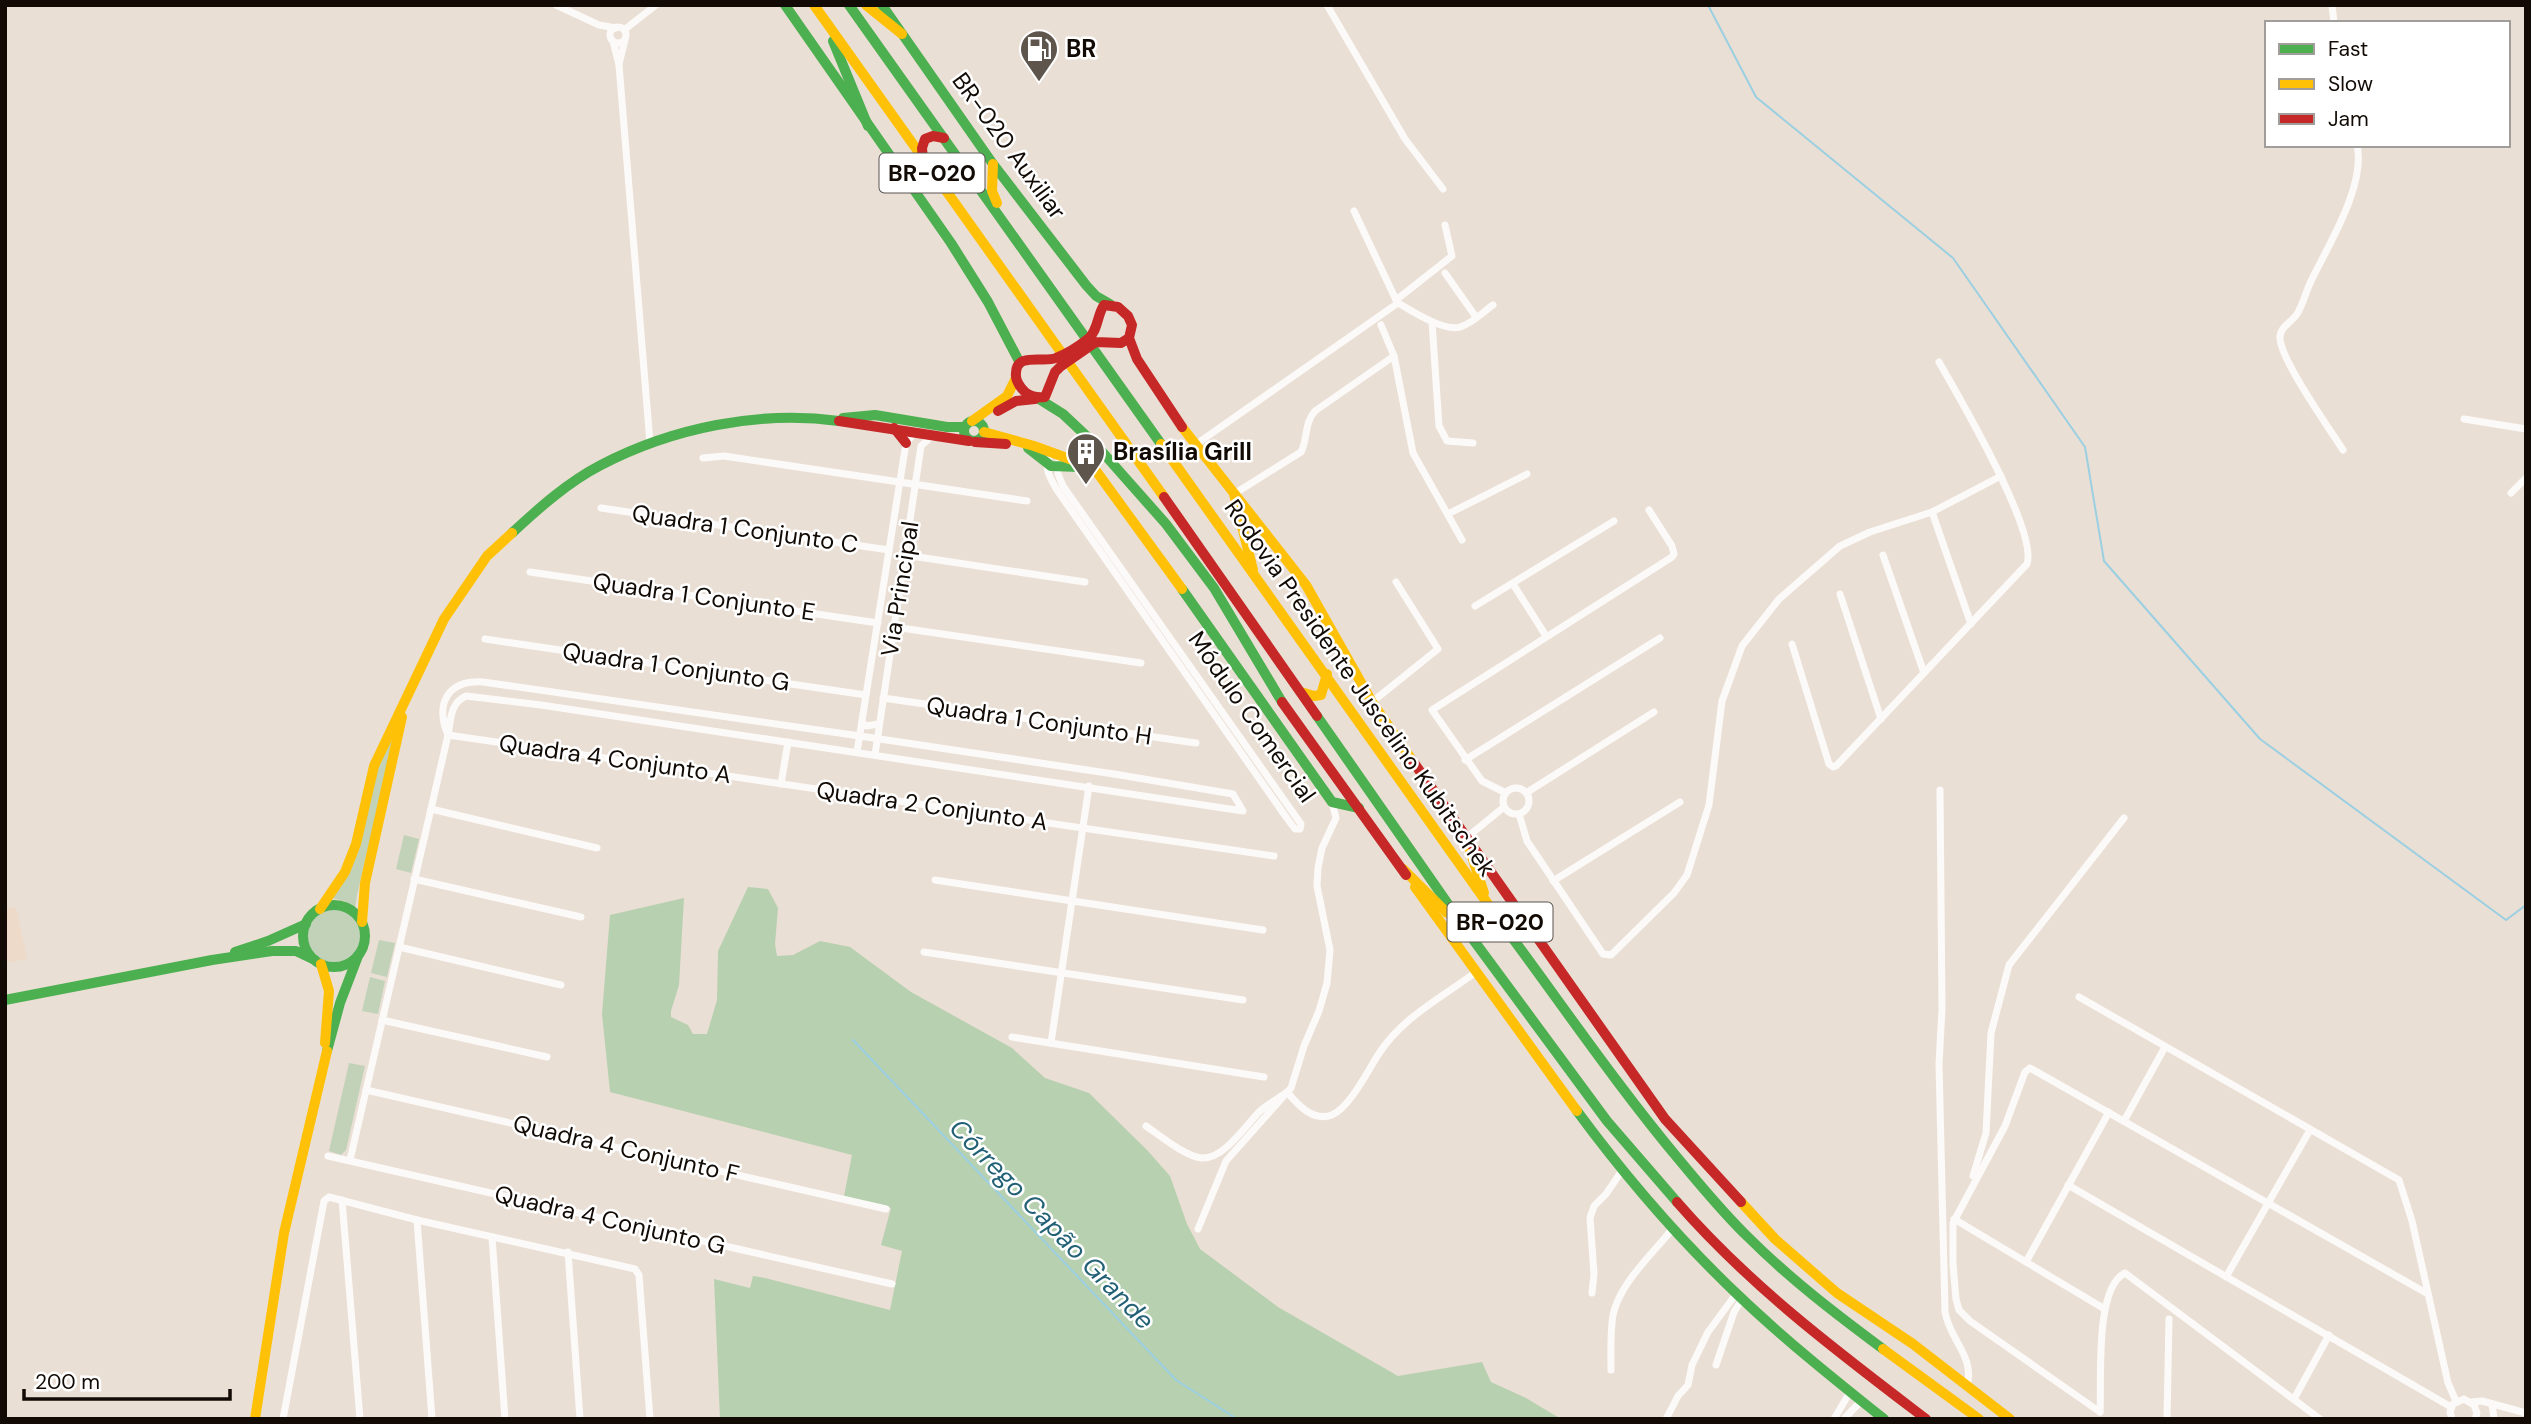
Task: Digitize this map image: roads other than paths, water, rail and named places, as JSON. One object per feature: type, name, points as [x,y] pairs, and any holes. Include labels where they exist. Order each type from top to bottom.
[{"type":"main road","points":[[785,5],[945,233],[1020,363]]},
{"type":"main road","name":"BR-020","points":[[814,5],[923,160]]},
{"type":"main road","name":"BR-020","points":[[849,5],[1004,220]]},
{"type":"main road","points":[[866,5],[902,34]]},
{"type":"main road","name":"BR-020 Auxiliar","points":[[882,5],[993,164],[1086,285],[1096,296],[1121,308],[1130,320],[1132,332],[1129,338]]},
{"type":"main road","points":[[825,21],[868,126]]},
{"type":"main road","points":[[923,160],[922,148],[925,139],[933,136],[944,138]]},
{"type":"main road","name":"Rodovia Presidente Juscelino Kubitschek","points":[[923,160],[1074,369],[1469,934],[1607,1121],[1704,1234],[1787,1312],[1926,1419]]},
{"type":"main road","points":[[993,164],[992,191],[1004,220]]},
{"type":"main road","name":"Rodovia Presidente Juscelino Kubitschek","points":[[1004,220],[1255,578],[1327,674],[1489,906],[1643,1116],[1745,1236],[1822,1304],[1979,1419]]},
{"type":"main road","points":[[976,426],[1007,396],[1016,379],[1020,363],[1030,359],[1051,361],[1091,337],[1095,332],[1100,309],[1111,304]]},
{"type":"main road","points":[[976,426],[981,439],[972,441],[964,433],[1012,402],[1037,399],[1049,393],[1055,372],[1096,342],[1121,343],[1129,338],[1137,359],[1195,445],[1306,585],[1372,702],[1657,1108],[1776,1239],[1837,1293],[1913,1344],[2010,1419]]},
{"type":"main road","points":[[1016,379],[1025,392],[1055,407],[1074,424],[1170,529],[1227,608],[1276,693],[1581,1118],[1623,1169],[1673,1228],[1739,1296],[1884,1419]]},
{"type":"main road","name":"Módulo Comercial","points":[[825,419],[875,415],[947,427],[976,426],[995,437],[1020,441],[1052,458],[1057,468],[1087,466]]},
{"type":"main road","points":[[320,909],[345,872],[352,856],[374,766],[444,619],[487,556],[545,502],[599,466],[650,443],[690,432],[765,418],[825,419]]},
{"type":"main road","name":"Módulo Comercial","points":[[825,419],[1017,445],[1052,458],[1094,468],[1332,802],[1359,808]]},
{"type":"main road","points":[[916,431],[926,423]]},
{"type":"main road","points":[[894,428],[906,443]]},
{"type":"main road","points":[[1234,494],[1255,578]]},
{"type":"main road","points":[[1300,692],[1314,697],[1321,695],[1325,691],[1327,674]]},
{"type":"main road","name":"Módulo Comercial","points":[[1270,714],[1276,693]]},
{"type":"main road","points":[[255,1419],[285,1233],[320,1077],[340,1003],[365,939],[362,922],[365,883],[406,700]]},
{"type":"main road","points":[[1466,838],[1489,906]]},
{"type":"main road","points":[[1403,869],[1469,934]]},
{"type":"main road","points":[[320,1077],[329,991],[318,962],[305,947],[303,939],[306,924],[311,915],[329,905],[348,908],[362,922]]},
{"type":"main road","points":[[212,960],[268,941],[306,924]]},
{"type":"main road","points":[[5,1000],[212,960],[288,950],[318,962],[341,966],[358,956]]},
{"type":"street","points":[[556,5],[599,25],[620,29],[626,35],[619,65]]},
{"type":"street","points":[[611,39],[612,31],[620,29],[656,5]]},
{"type":"street","points":[[1326,5],[1405,139],[1443,189]]},
{"type":"street","points":[[599,25],[611,39],[619,65],[650,443]]},
{"type":"street","points":[[611,39],[620,43],[625,40]]},
{"type":"street","points":[[2343,450],[2300,381],[2280,340],[2281,332],[2297,314],[2311,280],[2336,233],[2354,185],[2359,164],[2357,147]]},
{"type":"street","points":[[1354,211],[1397,301],[1432,322],[1460,327],[1493,304]]},
{"type":"street","points":[[1195,445],[1397,301],[1452,256],[1445,225]]},
{"type":"street","points":[[1445,273],[1476,317]]},
{"type":"street","points":[[1432,322],[1439,426],[1447,441],[1473,443]]},
{"type":"street","points":[[1381,326],[1394,356],[1413,453],[1462,540]]},
{"type":"street","points":[[1234,494],[1301,452],[1309,420],[1315,411],[1394,356]]},
{"type":"street","points":[[1792,644],[1828,759],[1833,767],[1840,763],[2022,571],[2029,557],[2026,543],[2001,476],[1939,362]]},
{"type":"street","points":[[2464,419],[2526,429]]},
{"type":"street","points":[[906,443],[916,431]]},
{"type":"street","name":"Via Principal","points":[[874,755],[921,446],[930,438],[941,435]]},
{"type":"street","name":"Via Principal","points":[[858,752],[906,443]]},
{"type":"street","points":[[703,458],[724,456],[1027,500]]},
{"type":"street","name":"Módulo Comercial","points":[[1052,458],[1050,478],[1060,488],[1193,677],[1243,741],[1289,814],[1235,746],[1193,677]]},
{"type":"street","name":"Módulo Comercial","points":[[1057,468],[1060,488]]},
{"type":"street","points":[[1448,514],[1527,474]]},
{"type":"street","points":[[1519,814],[1527,841],[1553,881],[1603,954],[1611,955],[1674,893],[1686,875],[1709,805],[1722,701],[1742,646],[1779,599],[1840,546],[1870,531],[1932,512],[2001,476]]},
{"type":"street","points":[[2511,493],[2526,478]]},
{"type":"street","name":"Quadra 1 Conjunto C","points":[[601,509],[889,550]]},
{"type":"street","points":[[1506,793],[1482,781],[1432,710],[1672,557],[1672,546],[1649,510]]},
{"type":"street","points":[[1932,512],[1971,624]]},
{"type":"street","points":[[1475,606],[1614,521]]},
{"type":"street","points":[[905,555],[1085,582]]},
{"type":"street","points":[[1883,555],[1924,673]]},
{"type":"street","name":"Quadra 1 Conjunto E","points":[[530,572],[878,623]]},
{"type":"street","points":[[884,582],[900,585]]},
{"type":"street","points":[[1372,702],[1438,649],[1396,582]]},
{"type":"street","points":[[1513,584],[1546,636]]},
{"type":"street","points":[[1840,594],[1881,719]]},
{"type":"street","points":[[894,627],[1141,663]]},
{"type":"street","points":[[1465,760],[1660,638]]},
{"type":"street","name":"Quadra 1 Conjunto G","points":[[485,639],[866,695]]},
{"type":"street","points":[[875,639],[892,641]]},
{"type":"street","points":[[350,1160],[448,735],[453,707],[466,696],[1089,786],[1243,811],[1233,794],[968,752],[482,682],[460,685],[451,691],[443,703],[442,718],[448,735]]},
{"type":"street","points":[[541,705],[543,690]]},
{"type":"street","name":"Quadra 1 Conjunto H","points":[[883,698],[1196,743]]},
{"type":"street","points":[[1527,793],[1654,712]]},
{"type":"street","points":[[862,722],[870,727],[879,724]]},
{"type":"street","points":[[770,740],[772,723]]},
{"type":"street","name":"Quadra 4 Conjunto A","points":[[448,735],[781,784]]},
{"type":"street","points":[[1235,746],[1243,741]]},
{"type":"street","points":[[781,784],[788,742]]},
{"type":"street","points":[[966,768],[968,752]]},
{"type":"street","points":[[1112,790],[1114,774]]},
{"type":"street","name":"Quadra 2 Conjunto A","points":[[781,784],[1274,856]]},
{"type":"street","points":[[1051,1043],[1089,786]]},
{"type":"street","points":[[1512,789],[1527,793],[1530,801],[1527,810],[1519,814],[1508,812],[1504,807],[1506,793],[1512,789]]},
{"type":"street","points":[[1940,790],[1942,1009],[1939,1065],[1945,1312],[1951,1334],[1970,1368],[1966,1386]]},
{"type":"street","points":[[1198,1229],[1226,1161],[1287,1092],[1297,1074],[1304,1046],[1319,1011],[1327,984],[1330,950],[1318,886],[1322,848],[1336,818],[1332,802]]},
{"type":"street","points":[[1553,881],[1680,802]]},
{"type":"street","points":[[1466,838],[1504,807]]},
{"type":"street","points":[[431,809],[597,848]]},
{"type":"street","points":[[1968,1192],[1986,1133],[1991,1033],[2010,965],[2124,818]]},
{"type":"street","points":[[414,879],[581,917]]},
{"type":"street","points":[[935,880],[1263,930]]},
{"type":"street","points":[[398,947],[561,985]]},
{"type":"street","points":[[924,952],[1243,999]]},
{"type":"street","points":[[1287,1092],[1301,1108],[1319,1117],[1334,1115],[1350,1098],[1393,1034],[1426,1006],[1476,972]]},
{"type":"street","points":[[2078,997],[2365,1159],[2400,1182],[2412,1221],[2454,1404],[2451,1418]]},
{"type":"street","points":[[382,1020],[547,1057]]},
{"type":"street","points":[[1012,1037],[1264,1077]]},
{"type":"street","points":[[2124,1121],[2165,1047]]},
{"type":"street","points":[[2320,1419],[2125,1273],[2119,1277],[2103,1308],[2100,1412],[1986,1333],[1959,1310],[1953,1264],[1954,1219],[2005,1126],[2025,1072],[2035,1070],[2428,1294]]},
{"type":"street","name":"Quadra 4 Conjunto F","points":[[366,1090],[886,1209]]},
{"type":"street","points":[[1146,1126],[1189,1154],[1202,1158],[1213,1156],[1233,1141],[1261,1110],[1287,1092]]},
{"type":"street","points":[[2026,1262],[2109,1112]]},
{"type":"street","points":[[2226,1277],[2310,1130]]},
{"type":"street","name":"Quadra 4 Conjunto G","points":[[328,1156],[892,1284]]},
{"type":"street","points":[[1592,1293],[1594,1274],[1590,1218],[1594,1206],[1623,1169]]},
{"type":"street","points":[[2068,1185],[2454,1404]]},
{"type":"street","points":[[284,1419],[324,1200],[327,1197],[635,1269],[639,1275],[650,1419]]},
{"type":"street","points":[[342,1200],[360,1419]]},
{"type":"street","points":[[1954,1219],[2103,1308]]},
{"type":"street","points":[[417,1220],[432,1419]]},
{"type":"street","points":[[1611,1370],[1612,1322],[1618,1301],[1633,1277],[1673,1228]]},
{"type":"street","points":[[492,1237],[505,1419]]},
{"type":"street","points":[[568,1252],[580,1419]]},
{"type":"street","points":[[1716,1365],[1739,1296]]},
{"type":"street","points":[[1666,1419],[1678,1396],[1688,1385],[1692,1365],[1708,1332],[1739,1296]]},
{"type":"street","points":[[2167,1419],[2168,1318]]},
{"type":"street","points":[[2294,1399],[2329,1335]]},
{"type":"street","points":[[1835,1419],[1850,1392]]},
{"type":"street","points":[[2454,1404],[2464,1399],[2526,1413]]},
{"type":"street","points":[[1844,1419],[1861,1401]]},
{"type":"street","points":[[2472,1402],[2476,1416],[2492,1404]]},
{"type":"street","points":[[2492,1404],[2494,1419]]},
{"type":"waterway","points":[[1708,5],[1756,97],[1953,258],[2085,447],[2104,561],[2260,739],[2506,920],[2526,905]]},
{"type":"waterway","name":"Córrego Capão Grande","points":[[853,1040],[1176,1380],[1237,1419]]},
{"type":"place","name":"BR","points":[[1039,83]]},
{"type":"place","name":"Brasília Grill","points":[[1086,486]]}]
